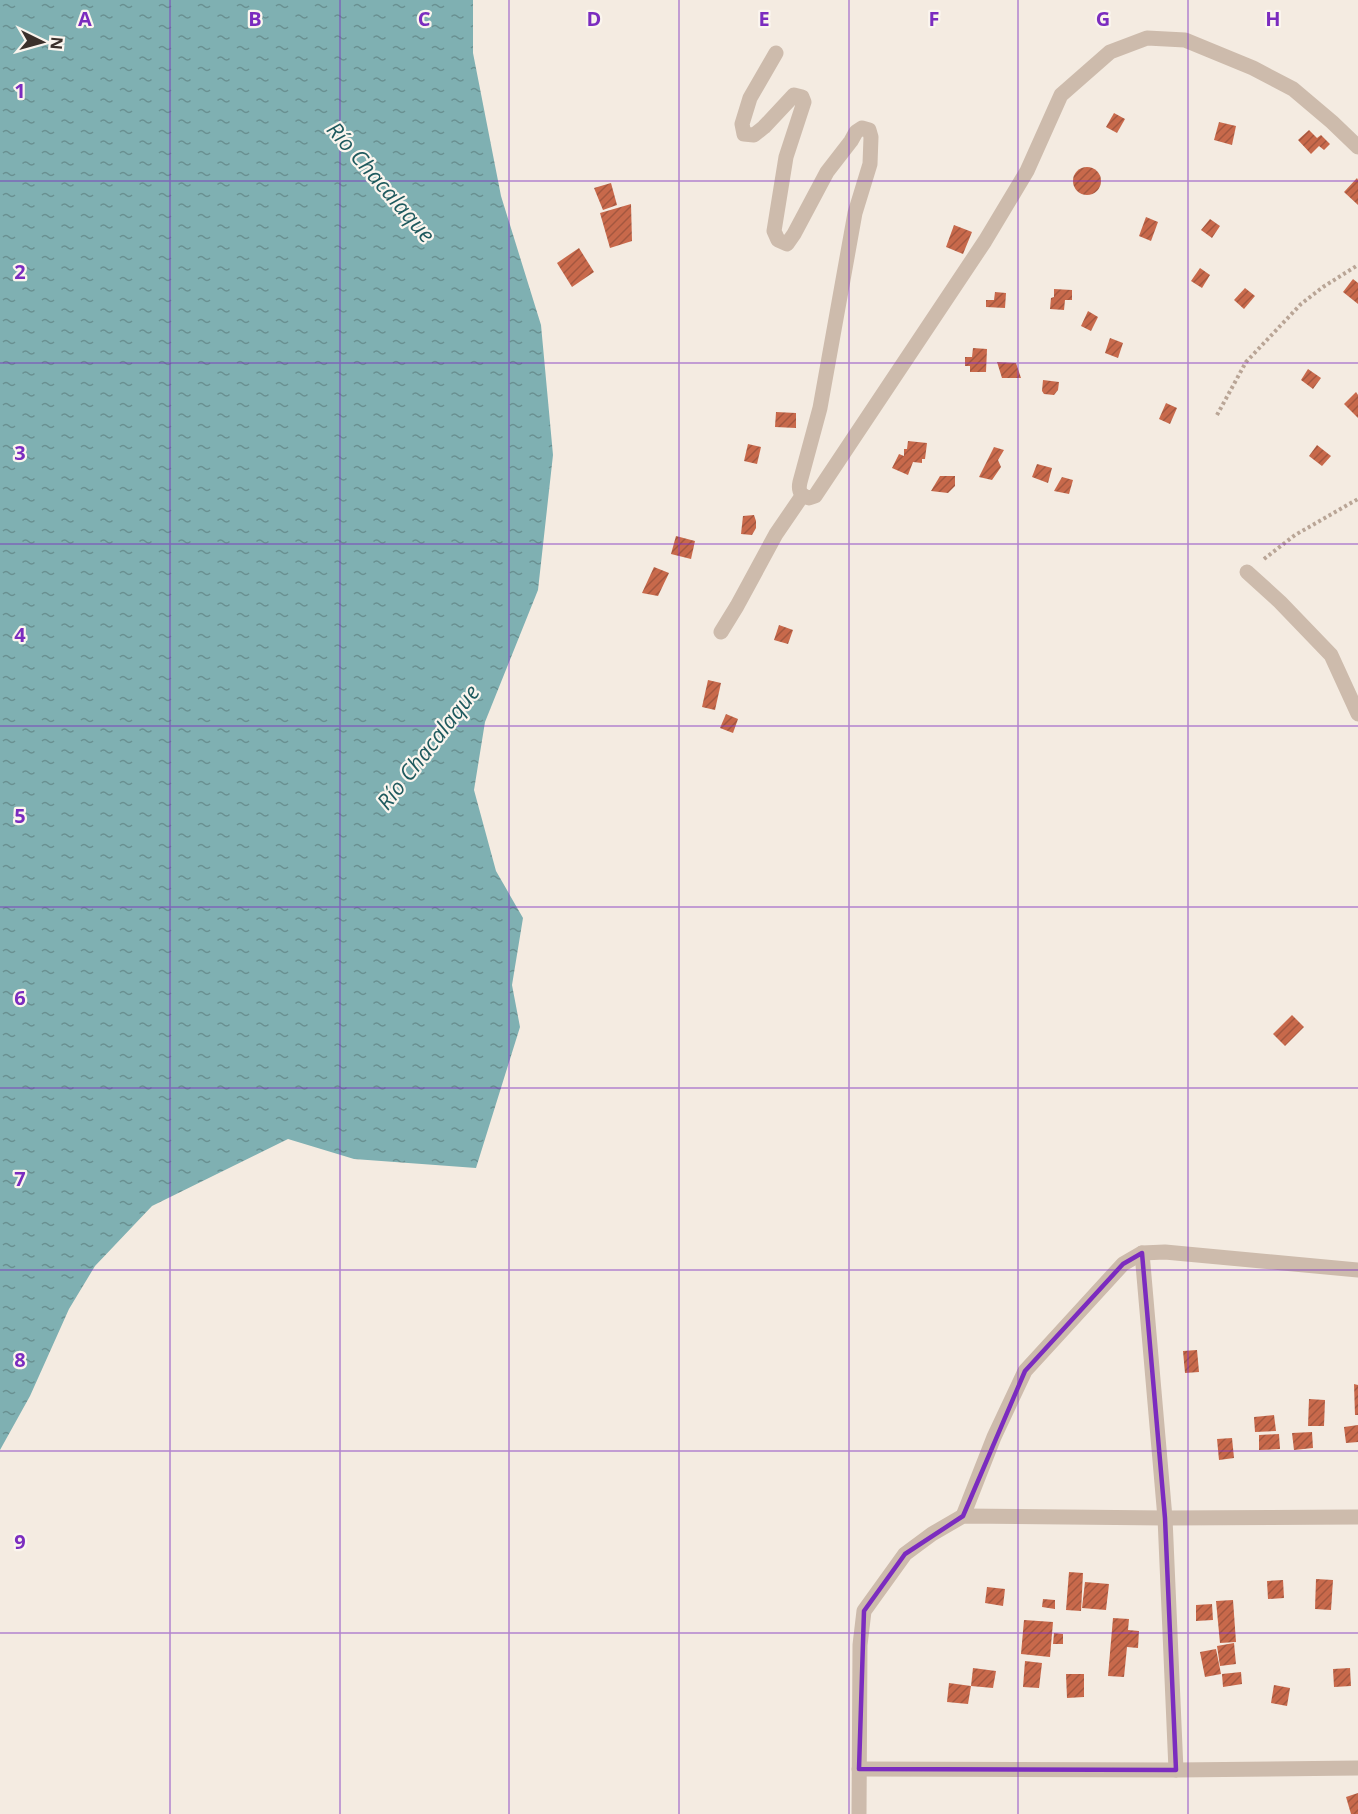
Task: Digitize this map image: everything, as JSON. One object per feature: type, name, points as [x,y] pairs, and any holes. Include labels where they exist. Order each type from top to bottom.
[{"type":"street","points":[[776,53],[750,98],[742,124],[744,134],[754,135],[794,95],[802,97],[804,102],[786,157],[774,231],[778,240],[787,244],[791,239],[827,172],[856,132],[862,128],[868,130],[870,137],[870,165],[855,213],[820,408],[800,482],[799,490],[802,496],[809,498],[815,496],[985,241],[1027,171],[1061,95],[1110,52],[1147,38],[1185,40],[1253,68],[1293,89],[1358,147]]},
{"type":"street","points":[[721,632],[776,534],[802,496]]},
{"type":"street","points":[[1246,572],[1280,602],[1331,655],[1358,714]]},
{"type":"street","points":[[963,1516],[994,1437],[1024,1371],[1123,1264],[1142,1253],[1165,1252],[1358,1270]]},
{"type":"street","points":[[1142,1253],[1165,1518],[1176,1770]]},
{"type":"street","points":[[859,1814],[860,1645],[864,1611],[905,1554],[932,1534],[963,1516],[1358,1517]]},
{"type":"street","points":[[859,1769],[1176,1770],[1358,1767]]},
{"type":"path","points":[[1217,415],[1246,362],[1301,304],[1358,265]]},
{"type":"path","points":[[1246,572],[1295,535],[1358,499]]},
{"type":"highlighted area","points":[[1142,1253],[1165,1518],[1176,1770],[859,1769],[864,1611],[905,1554],[963,1516],[1025,1371],[1123,1264]]},
{"type":"water","name":"Río Chacalaque","points":[[0,0],[473,0],[473,53],[501,196],[541,325],[553,455],[538,590],[485,722],[474,790],[496,871],[523,918],[512,985],[520,1027],[476,1168],[354,1159],[288,1139],[152,1206],[95,1266],[69,1309],[30,1396],[0,1450]]},
{"type":"building","points":[[1114,113],[1125,119],[1117,133],[1106,127]]},
{"type":"building","points":[[1219,122],[1236,126],[1232,145],[1214,140]]},
{"type":"building","points":[[1309,130],[1317,138],[1321,135],[1330,144],[1324,150],[1319,146],[1311,154],[1298,140]]},
{"type":"building","points":[[1087,167],[1097,171],[1101,181],[1097,191],[1087,195],[1077,191],[1073,181],[1077,171]]},
{"type":"building","points":[[1357,178],[1358,180],[1358,205],[1344,192]]},
{"type":"building","points":[[611,183],[617,205],[603,210],[594,188]]},
{"type":"building","points":[[631,204],[632,241],[610,248],[600,213]]},
{"type":"building","points":[[1146,217],[1158,222],[1151,241],[1139,236]]},
{"type":"building","points":[[1210,219],[1220,226],[1212,238],[1201,230]]},
{"type":"building","points":[[954,225],[972,232],[963,254],[946,247]]},
{"type":"building","points":[[579,248],[594,272],[572,287],[557,263]]},
{"type":"building","points":[[1200,268],[1210,275],[1202,288],[1191,281]]},
{"type":"building","points":[[1353,279],[1358,283],[1358,304],[1343,292]]},
{"type":"building","points":[[1245,288],[1255,296],[1244,309],[1234,300]]},
{"type":"building","points":[[1054,289],[1072,290],[1072,300],[1065,300],[1064,310],[1050,309]]},
{"type":"building","points":[[995,292],[1006,293],[1005,308],[986,307],[986,300],[994,300]]},
{"type":"building","points":[[1088,311],[1098,317],[1091,331],[1081,326]]},
{"type":"building","points":[[1110,338],[1123,343],[1118,358],[1105,353]]},
{"type":"building","points":[[973,348],[987,349],[986,372],[970,372],[970,366],[965,366],[965,357],[972,357]]},
{"type":"building","points":[[997,362],[1016,363],[1021,378],[1002,378]]},
{"type":"building","points":[[1308,369],[1321,378],[1313,389],[1301,380]]},
{"type":"building","points":[[1043,380],[1059,382],[1058,390],[1054,395],[1044,394]]},
{"type":"building","points":[[1356,392],[1358,395],[1358,418],[1344,404]]},
{"type":"building","points":[[1166,403],[1177,408],[1170,424],[1159,419]]},
{"type":"building","points":[[776,412],[796,413],[796,428],[775,427]]},
{"type":"building","points":[[908,441],[927,443],[925,459],[922,459],[922,463],[913,462],[908,475],[892,468],[899,454],[904,456],[904,449],[907,449]]},
{"type":"building","points":[[748,444],[761,447],[757,464],[744,461]]},
{"type":"building","points":[[1317,445],[1331,456],[1322,466],[1309,456]]},
{"type":"building","points":[[994,447],[1004,450],[998,460],[1001,467],[992,480],[979,477]]},
{"type":"building","points":[[1037,464],[1052,468],[1048,483],[1032,477]]},
{"type":"building","points":[[940,476],[955,476],[955,486],[948,493],[931,491]]},
{"type":"building","points":[[1062,477],[1073,480],[1069,494],[1054,491]]},
{"type":"building","points":[[754,515],[756,528],[752,535],[741,534],[743,516]]},
{"type":"building","points":[[676,536],[695,541],[691,559],[671,554]]},
{"type":"building","points":[[654,567],[669,573],[658,596],[642,593]]},
{"type":"building","points":[[779,625],[793,630],[788,644],[774,640]]},
{"type":"building","points":[[708,680],[721,683],[715,710],[702,707]]},
{"type":"building","points":[[726,714],[738,719],[733,733],[720,728]]},
{"type":"building","points":[[1292,1015],[1304,1027],[1285,1046],[1273,1034]]},
{"type":"building","points":[[1197,1350],[1199,1372],[1185,1373],[1183,1351]]},
{"type":"building","points":[[1354,1384],[1358,1385],[1358,1415],[1355,1415]]},
{"type":"building","points":[[1309,1399],[1325,1400],[1324,1426],[1308,1426]]},
{"type":"building","points":[[1274,1415],[1276,1431],[1255,1432],[1254,1417]]},
{"type":"building","points":[[1358,1425],[1358,1442],[1346,1443],[1344,1427]]},
{"type":"building","points":[[1312,1432],[1313,1448],[1294,1450],[1292,1433]]},
{"type":"building","points":[[1279,1434],[1280,1449],[1259,1450],[1259,1435]]},
{"type":"building","points":[[1232,1438],[1234,1458],[1219,1460],[1217,1439]]},
{"type":"building","points":[[1069,1572],[1083,1573],[1081,1611],[1066,1610]]},
{"type":"building","points":[[1316,1579],[1333,1580],[1331,1610],[1315,1609]]},
{"type":"building","points":[[1283,1580],[1284,1598],[1268,1599],[1267,1581]]},
{"type":"building","points":[[1085,1582],[1109,1584],[1106,1610],[1082,1608]]},
{"type":"building","points":[[987,1587],[1005,1589],[1003,1606],[985,1603]]},
{"type":"building","points":[[1043,1599],[1055,1600],[1055,1609],[1042,1607]]},
{"type":"building","points":[[1233,1600],[1236,1642],[1220,1643],[1216,1601]]},
{"type":"building","points":[[1212,1604],[1213,1620],[1196,1621],[1196,1605]]},
{"type":"building","points":[[1113,1618],[1129,1619],[1128,1630],[1139,1631],[1138,1648],[1127,1647],[1124,1677],[1108,1676]]},
{"type":"building","points":[[1024,1620],[1053,1622],[1050,1657],[1021,1654]]},
{"type":"building","points":[[1054,1633],[1063,1634],[1063,1644],[1053,1644]]},
{"type":"building","points":[[1234,1643],[1236,1664],[1220,1666],[1217,1646]]},
{"type":"building","points":[[1216,1649],[1221,1674],[1205,1677],[1200,1652]]},
{"type":"building","points":[[1025,1661],[1042,1663],[1039,1688],[1023,1687]]},
{"type":"building","points":[[973,1668],[996,1671],[993,1688],[971,1686]]},
{"type":"building","points":[[1350,1668],[1351,1686],[1334,1687],[1333,1669]]},
{"type":"building","points":[[1241,1672],[1242,1684],[1223,1687],[1222,1674]]},
{"type":"building","points":[[1066,1674],[1084,1674],[1084,1697],[1067,1698]]},
{"type":"building","points":[[949,1683],[971,1686],[968,1704],[947,1702]]},
{"type":"building","points":[[1274,1685],[1290,1688],[1287,1706],[1271,1703]]},
{"type":"building","points":[[1358,1793],[1358,1814],[1351,1814],[1346,1797]]}]
